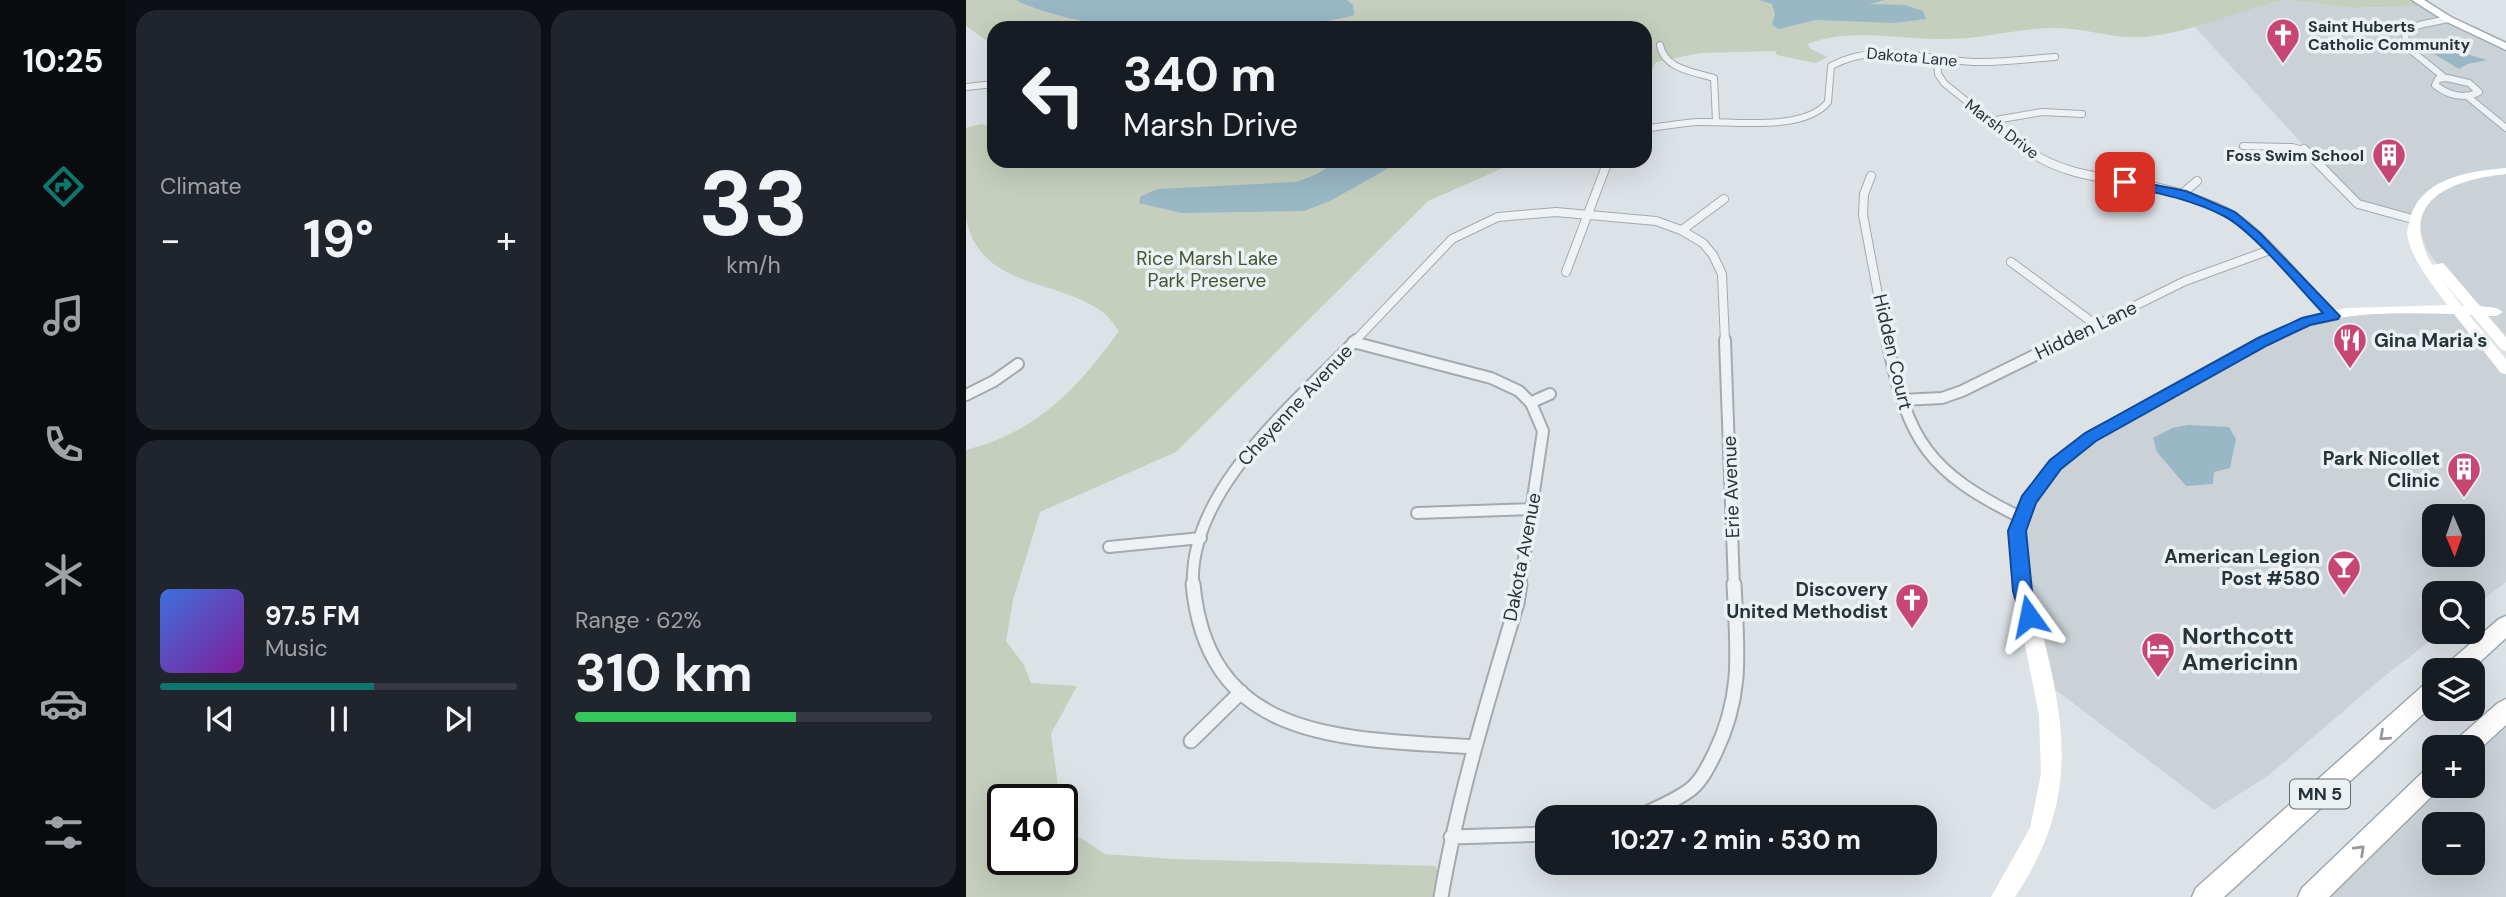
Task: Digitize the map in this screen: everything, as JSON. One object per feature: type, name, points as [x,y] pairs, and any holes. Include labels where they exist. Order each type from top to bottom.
[{"type":"main road","points":[[2417,0],[2448,19],[2506,47]]},
{"type":"main road","points":[[2431,0],[2506,39]]},
{"type":"main road","points":[[2469,658],[2506,625]]},
{"type":"main road","name":"MN 5","points":[[2205,897],[2422,701]]},
{"type":"main road","points":[[2478,735],[2506,710]]},
{"type":"main road","points":[[2311,897],[2422,788]]},
{"type":"street","points":[[2445,78],[2407,47],[2405,34],[2419,25],[2448,19]]},
{"type":"street","points":[[1660,45],[1660,53],[1665,61],[1714,78],[1716,121]]},
{"type":"street","name":"Dakota Lane","points":[[1652,128],[1716,121],[1783,121],[1818,111],[1830,100],[1830,67],[1849,56],[1880,52],[1937,60],[2007,62],[2055,57]]},
{"type":"street","name":"Marsh Drive","points":[[1937,60],[1938,74],[1944,83],[2048,163],[2076,173],[2182,194],[2230,214],[2270,250],[2333,316]]},
{"type":"street","points":[[2445,78],[2463,81],[2478,90],[2476,95],[2468,96],[2449,93],[2435,85],[2438,79],[2445,78]]},
{"type":"street","points":[[966,87],[987,85]]},
{"type":"street","points":[[2468,96],[2506,128]]},
{"type":"street","points":[[1990,121],[2042,112],[2082,114]]},
{"type":"street","points":[[2244,146],[2292,146],[2306,149],[2358,204],[2416,220]]},
{"type":"street","points":[[1566,272],[1605,168]]},
{"type":"street","points":[[2506,171],[2449,182],[2432,191],[2422,201],[2416,213],[2428,253],[2506,369]]},
{"type":"street","name":"Hidden Court","points":[[1871,176],[1864,194],[1863,215],[1902,400],[1913,434],[1931,459],[1965,487],[2022,518]]},
{"type":"street","points":[[2182,194],[2197,181]]},
{"type":"street","points":[[1682,230],[1724,200]]},
{"type":"street","name":"Cheyenne Avenue","points":[[1474,747],[1331,734],[1283,721],[1246,698],[1215,662],[1196,610],[1194,565],[1201,538],[1232,472],[1289,407],[1452,239],[1467,229],[1506,215],[1530,212],[1586,215]]},
{"type":"street","name":"Erie Avenue","points":[[1586,215],[1650,220],[1682,230],[1701,241],[1714,255],[1722,274],[1738,677],[1736,701],[1721,738],[1695,785],[1660,805]]},
{"type":"street","name":"Hidden Lane","points":[[1902,400],[1942,398],[1962,391],[2186,281],[2270,250]]},
{"type":"street","points":[[2011,262],[2096,325]]},
{"type":"street","points":[[2468,310],[2506,346]]},
{"type":"street","points":[[2002,897],[2029,855],[2045,814],[2053,742],[2041,663],[2022,591],[2017,531],[2028,500],[2056,464],[2091,437],[2263,341],[2307,321],[2372,312],[2501,312]]},
{"type":"street","points":[[1353,342],[1491,378],[1510,385],[1532,402],[1550,394]]},
{"type":"street","points":[[966,396],[1018,364]]},
{"type":"street","name":"Dakota Avenue","points":[[1441,897],[1451,837],[1474,747],[1517,603],[1543,431],[1532,402]]},
{"type":"street","points":[[1417,513],[1532,509]]},
{"type":"street","points":[[1109,547],[1201,538]]},
{"type":"street","points":[[1191,741],[1241,692]]},
{"type":"street","points":[[1451,837],[1535,834]]},
{"type":"shaded area","points":[[2283,0],[2353,8],[2426,6],[2506,47],[2506,346],[2434,260],[2427,250],[2416,220],[2355,201],[2193,25]]},
{"type":"shaded area","points":[[2460,310],[2506,369],[2506,582],[2485,599],[2485,581],[2422,581],[2422,644],[2426,644],[2382,678],[2269,775],[2214,810],[2044,681],[2022,581],[2026,507],[2039,486],[2093,435],[2302,324],[2345,315]]},
{"type":"shaded area","points":[[2506,712],[2506,897],[2311,897],[2422,791],[2422,798],[2485,798],[2485,735],[2482,735]]},
{"type":"green space","points":[[966,0],[2283,0],[2175,32],[2139,37],[2055,28],[1962,39],[1842,36],[1807,44],[1827,57],[1816,63],[1777,55],[1775,51],[1700,53],[1656,62],[1652,70],[1652,21],[987,21],[987,41],[966,26]]},
{"type":"green space","points":[[2285,0],[2417,0],[2426,6],[2353,8]]},
{"type":"green space","name":"Rice Marsh Lake Park Preserve","points":[[981,124],[987,125],[987,168],[1503,168],[1428,201],[1176,452],[1040,512],[1013,600],[1006,641],[1024,665],[1031,683],[1077,686],[1051,734],[1058,784],[987,784],[987,875],[1078,875],[1078,836],[1105,854],[1173,859],[1436,866],[1442,890],[1441,897],[966,897],[966,450],[1014,432],[1035,420],[1088,371],[1119,331],[1104,313],[1083,300],[1003,270],[987,258],[974,242],[966,219],[966,128]]},
{"type":"water","points":[[1016,0],[1347,0],[1353,5],[1354,15],[1318,21],[1084,21]]},
{"type":"water","points":[[1759,0],[1885,0],[1869,4],[1905,5],[1923,11],[1926,19],[1894,23],[1816,20],[1779,29],[1772,25],[1775,14],[1772,4]]},
{"type":"water","points":[[2434,48],[2487,60],[2459,69],[2434,54]]},
{"type":"water","points":[[1326,168],[1389,168],[1330,201],[1304,211],[1181,213],[1139,203],[1141,196],[1158,189],[1296,182]]},
{"type":"water","points":[[2188,425],[2229,427],[2236,439],[2230,468],[2214,472],[2213,484],[2186,486],[2157,452],[2153,438],[2172,428]]},
{"type":"place","name":"Saint Huberts Catholic Community","points":[[2283,65]]},
{"type":"place","name":"Foss Swim School","points":[[2389,185]]},
{"type":"place","name":"Gina Maria's","points":[[2350,370]]},
{"type":"place","name":"Park Nicollet Clinic","points":[[2464,499]]},
{"type":"place","name":"American Legion Post #580","points":[[2344,597]]},
{"type":"place","name":"Discovery United Methodist","points":[[1912,630]]},
{"type":"place","name":"Northcott Americinn","points":[[2158,679]]},
{"type":"route","points":[[2029,616],[2022,591],[2017,531],[2028,500],[2056,464],[2091,437],[2263,341],[2307,321],[2333,316],[2256,236],[2230,214],[2207,202],[2182,194],[2125,182]]}]
